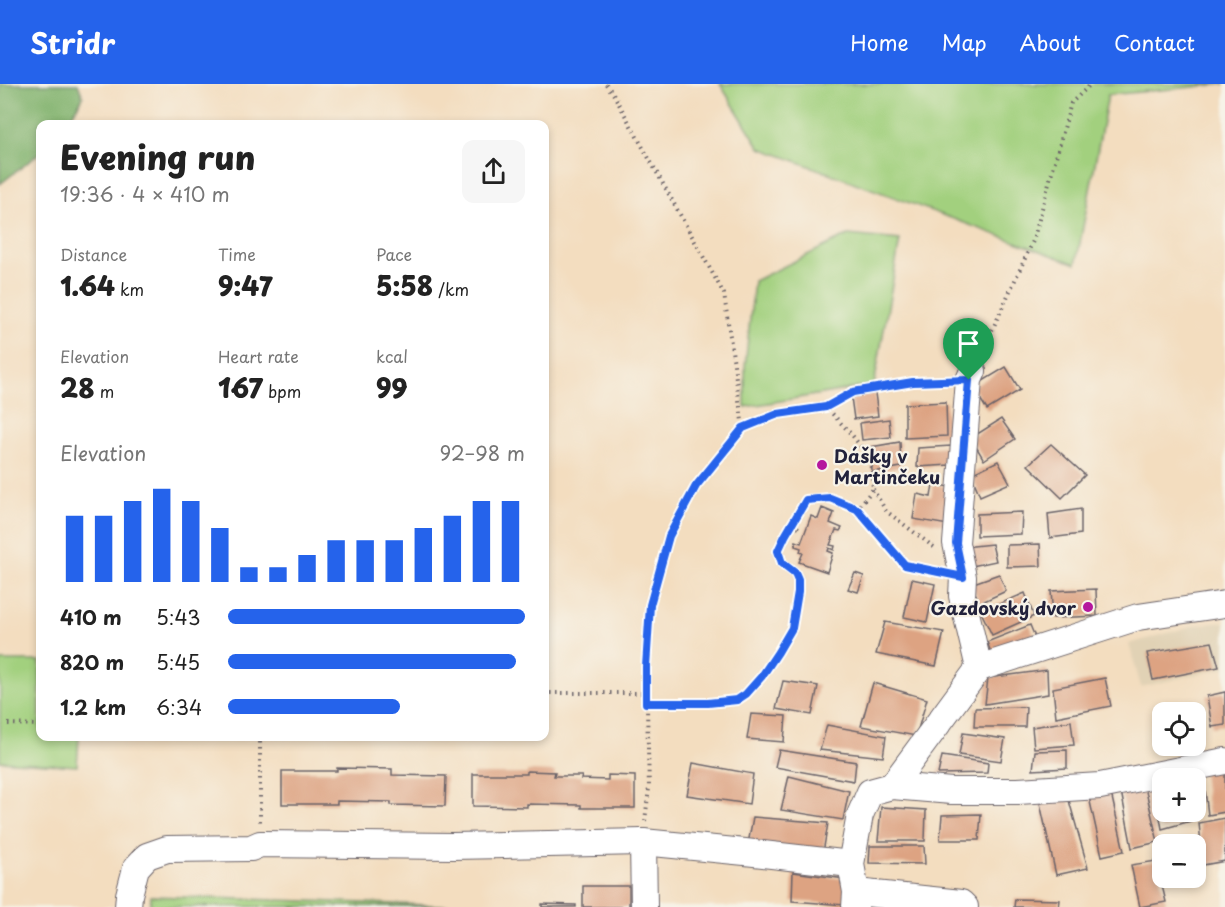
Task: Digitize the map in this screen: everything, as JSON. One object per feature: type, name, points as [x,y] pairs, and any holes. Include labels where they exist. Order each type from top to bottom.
[{"type":"street","points":[[971,376],[956,543],[962,573],[962,596],[979,668]]},
{"type":"street","points":[[892,786],[979,668],[1138,617],[1225,604]]},
{"type":"street","points":[[965,907],[962,903],[856,900],[851,864],[860,814],[870,792],[892,786],[952,791],[1018,791],[1100,786],[1225,761]]},
{"type":"street","points":[[128,907],[136,868],[147,856],[167,849],[251,848],[260,844],[453,846],[643,842],[851,864]]},
{"type":"street","points":[[643,842],[644,907]]},
{"type":"path","points":[[606,84],[724,294],[743,428]]},
{"type":"path","points":[[643,842],[649,788],[646,667],[650,605],[669,536],[696,486],[743,428],[778,414],[826,407],[853,392],[913,382],[971,376],[1033,241],[1071,102],[1091,84]]},
{"type":"path","points":[[826,407],[870,459],[873,489],[886,511],[950,558],[962,573]]},
{"type":"path","points":[[857,509],[873,489]]},
{"type":"path","points":[[646,703],[708,703],[737,700],[746,694],[762,676],[792,628],[798,580],[795,573],[782,563],[778,551],[806,500],[830,498],[857,509],[905,565],[962,573]]},
{"type":"path","points":[[792,525],[801,529]]},
{"type":"path","points":[[549,693],[646,693]]},
{"type":"path","points":[[8,724],[36,725]]},
{"type":"path","points":[[260,741],[260,844]]},
{"type":"shaded area","points":[[1225,622],[1225,668],[1141,687],[1129,644],[1196,625]]},
{"type":"green space","points":[[0,84],[78,84],[83,97],[69,120],[36,120],[36,156],[0,184]]},
{"type":"green space","points":[[720,84],[1225,84],[1108,95],[1076,264],[760,148]]},
{"type":"green space","points":[[848,235],[900,240],[874,385],[745,407],[745,367],[754,281]]},
{"type":"green space","points":[[0,661],[36,661],[36,741],[79,741],[77,766],[0,761]]},
{"type":"green space","points":[[151,896],[459,906],[150,907]]},
{"type":"building","points":[[1006,367],[1020,390],[987,410],[973,387]]},
{"type":"building","points":[[875,393],[878,416],[854,419],[851,397]]},
{"type":"building","points":[[946,402],[947,436],[905,438],[905,404]]},
{"type":"building","points":[[889,419],[891,437],[862,440],[860,423]]},
{"type":"building","points":[[1001,419],[1015,439],[984,460],[971,438]]},
{"type":"building","points":[[900,442],[901,467],[872,472],[871,447]]},
{"type":"building","points":[[1051,444],[1085,475],[1062,498],[1028,465]]},
{"type":"building","points":[[951,446],[950,465],[917,467],[918,448]]},
{"type":"building","points":[[998,461],[1010,483],[980,496],[971,474]]},
{"type":"building","points":[[933,484],[955,488],[948,525],[913,519],[917,494],[931,497]]},
{"type":"building","points":[[822,508],[834,513],[830,523],[842,528],[840,531],[836,530],[830,545],[835,546],[834,550],[829,548],[828,551],[833,553],[827,572],[799,562],[803,553],[800,552],[801,548],[795,546],[796,541],[801,543],[811,516],[818,519]]},
{"type":"building","points":[[1081,509],[1081,534],[1050,538],[1048,514]]},
{"type":"building","points":[[1022,512],[1021,534],[977,536],[977,514]]},
{"type":"building","points":[[992,544],[996,561],[967,567],[964,547]]},
{"type":"building","points":[[1040,544],[1041,566],[1007,567],[1007,545]]},
{"type":"building","points":[[855,573],[864,576],[858,592],[848,589]]},
{"type":"building","points":[[999,574],[1006,591],[980,603],[971,584]]},
{"type":"building","points":[[912,579],[935,584],[927,622],[904,617]]},
{"type":"building","points":[[1096,589],[1097,616],[1053,618],[1051,591]]},
{"type":"building","points":[[1025,593],[1034,616],[992,635],[981,612]]},
{"type":"building","points":[[885,622],[944,632],[936,666],[876,654]]},
{"type":"building","points":[[1030,625],[1037,642],[993,658],[987,642]]},
{"type":"building","points":[[1212,642],[1219,667],[1153,680],[1147,653]]},
{"type":"building","points":[[1047,670],[1048,694],[985,704],[988,678]]},
{"type":"building","points":[[1105,678],[1111,706],[1056,717],[1053,688]]},
{"type":"building","points":[[783,681],[818,686],[812,715],[776,709]]},
{"type":"building","points":[[873,683],[927,699],[916,736],[861,726]]},
{"type":"building","points":[[1225,692],[1225,725],[1212,727],[1207,696]]},
{"type":"building","points":[[1026,707],[1025,727],[974,727],[975,708]]},
{"type":"building","points":[[751,714],[786,716],[784,742],[747,739]]},
{"type":"building","points":[[1071,721],[1074,745],[1034,748],[1032,727]]},
{"type":"building","points":[[827,725],[886,736],[883,757],[820,750]]},
{"type":"building","points":[[963,733],[1005,739],[1001,761],[959,755]]},
{"type":"building","points":[[779,750],[856,762],[854,781],[775,767]]},
{"type":"building","points":[[1067,750],[1067,768],[1033,770],[1035,751]]},
{"type":"building","points":[[942,756],[988,763],[987,773],[938,774]]},
{"type":"building","points":[[693,763],[753,774],[749,804],[687,795]]},
{"type":"building","points":[[337,768],[392,769],[392,775],[446,776],[445,806],[337,801],[337,804],[282,804],[282,771],[337,771]]},
{"type":"building","points":[[1225,769],[1225,812],[1208,815],[1206,772]]},
{"type":"building","points":[[527,771],[555,772],[554,776],[582,776],[581,779],[608,780],[608,775],[635,776],[635,808],[581,808],[581,805],[527,804],[527,807],[473,806],[473,774],[527,774]]},
{"type":"building","points":[[789,776],[849,791],[843,820],[781,810]]},
{"type":"building","points":[[1145,787],[1156,834],[1152,834],[1152,843],[1132,848],[1121,791]]},
{"type":"building","points":[[1111,793],[1124,851],[1102,856],[1089,797]]},
{"type":"building","points":[[1068,797],[1088,868],[1056,875],[1040,803]]},
{"type":"building","points":[[881,807],[926,810],[925,841],[878,841]]},
{"type":"building","points":[[981,814],[979,840],[940,840],[942,815]]},
{"type":"building","points":[[753,817],[828,823],[823,853],[748,844]]},
{"type":"building","points":[[1225,818],[1225,861],[1206,864],[1206,834],[1200,834],[1199,823]]},
{"type":"building","points":[[1161,822],[1187,822],[1162,829]]},
{"type":"building","points":[[870,846],[924,846],[925,864],[869,863]]},
{"type":"building","points":[[1152,862],[1152,888],[1163,888],[1166,902],[1140,907],[1131,865]]},
{"type":"building","points":[[793,872],[845,879],[845,905],[792,901]]},
{"type":"building","points":[[583,886],[629,886],[629,907],[583,907]]},
{"type":"building","points":[[1015,899],[1060,900],[1059,907],[1014,907]]},
{"type":"building","points":[[542,904],[576,905],[576,907],[542,907]]},
{"type":"place","name":"Dášky v Martinčeku","points":[[822,465]]},
{"type":"place","name":"Gazdovský dvor","points":[[1088,607]]},
{"type":"route","points":[[969,380],[956,543],[963,577],[905,565],[857,509],[830,498],[806,500],[778,551],[782,563],[795,573],[798,580],[792,628],[762,676],[746,694],[737,700],[708,703],[646,703],[650,605],[669,536],[696,486],[743,428],[778,414],[826,407],[853,392],[913,382],[969,380]]}]
